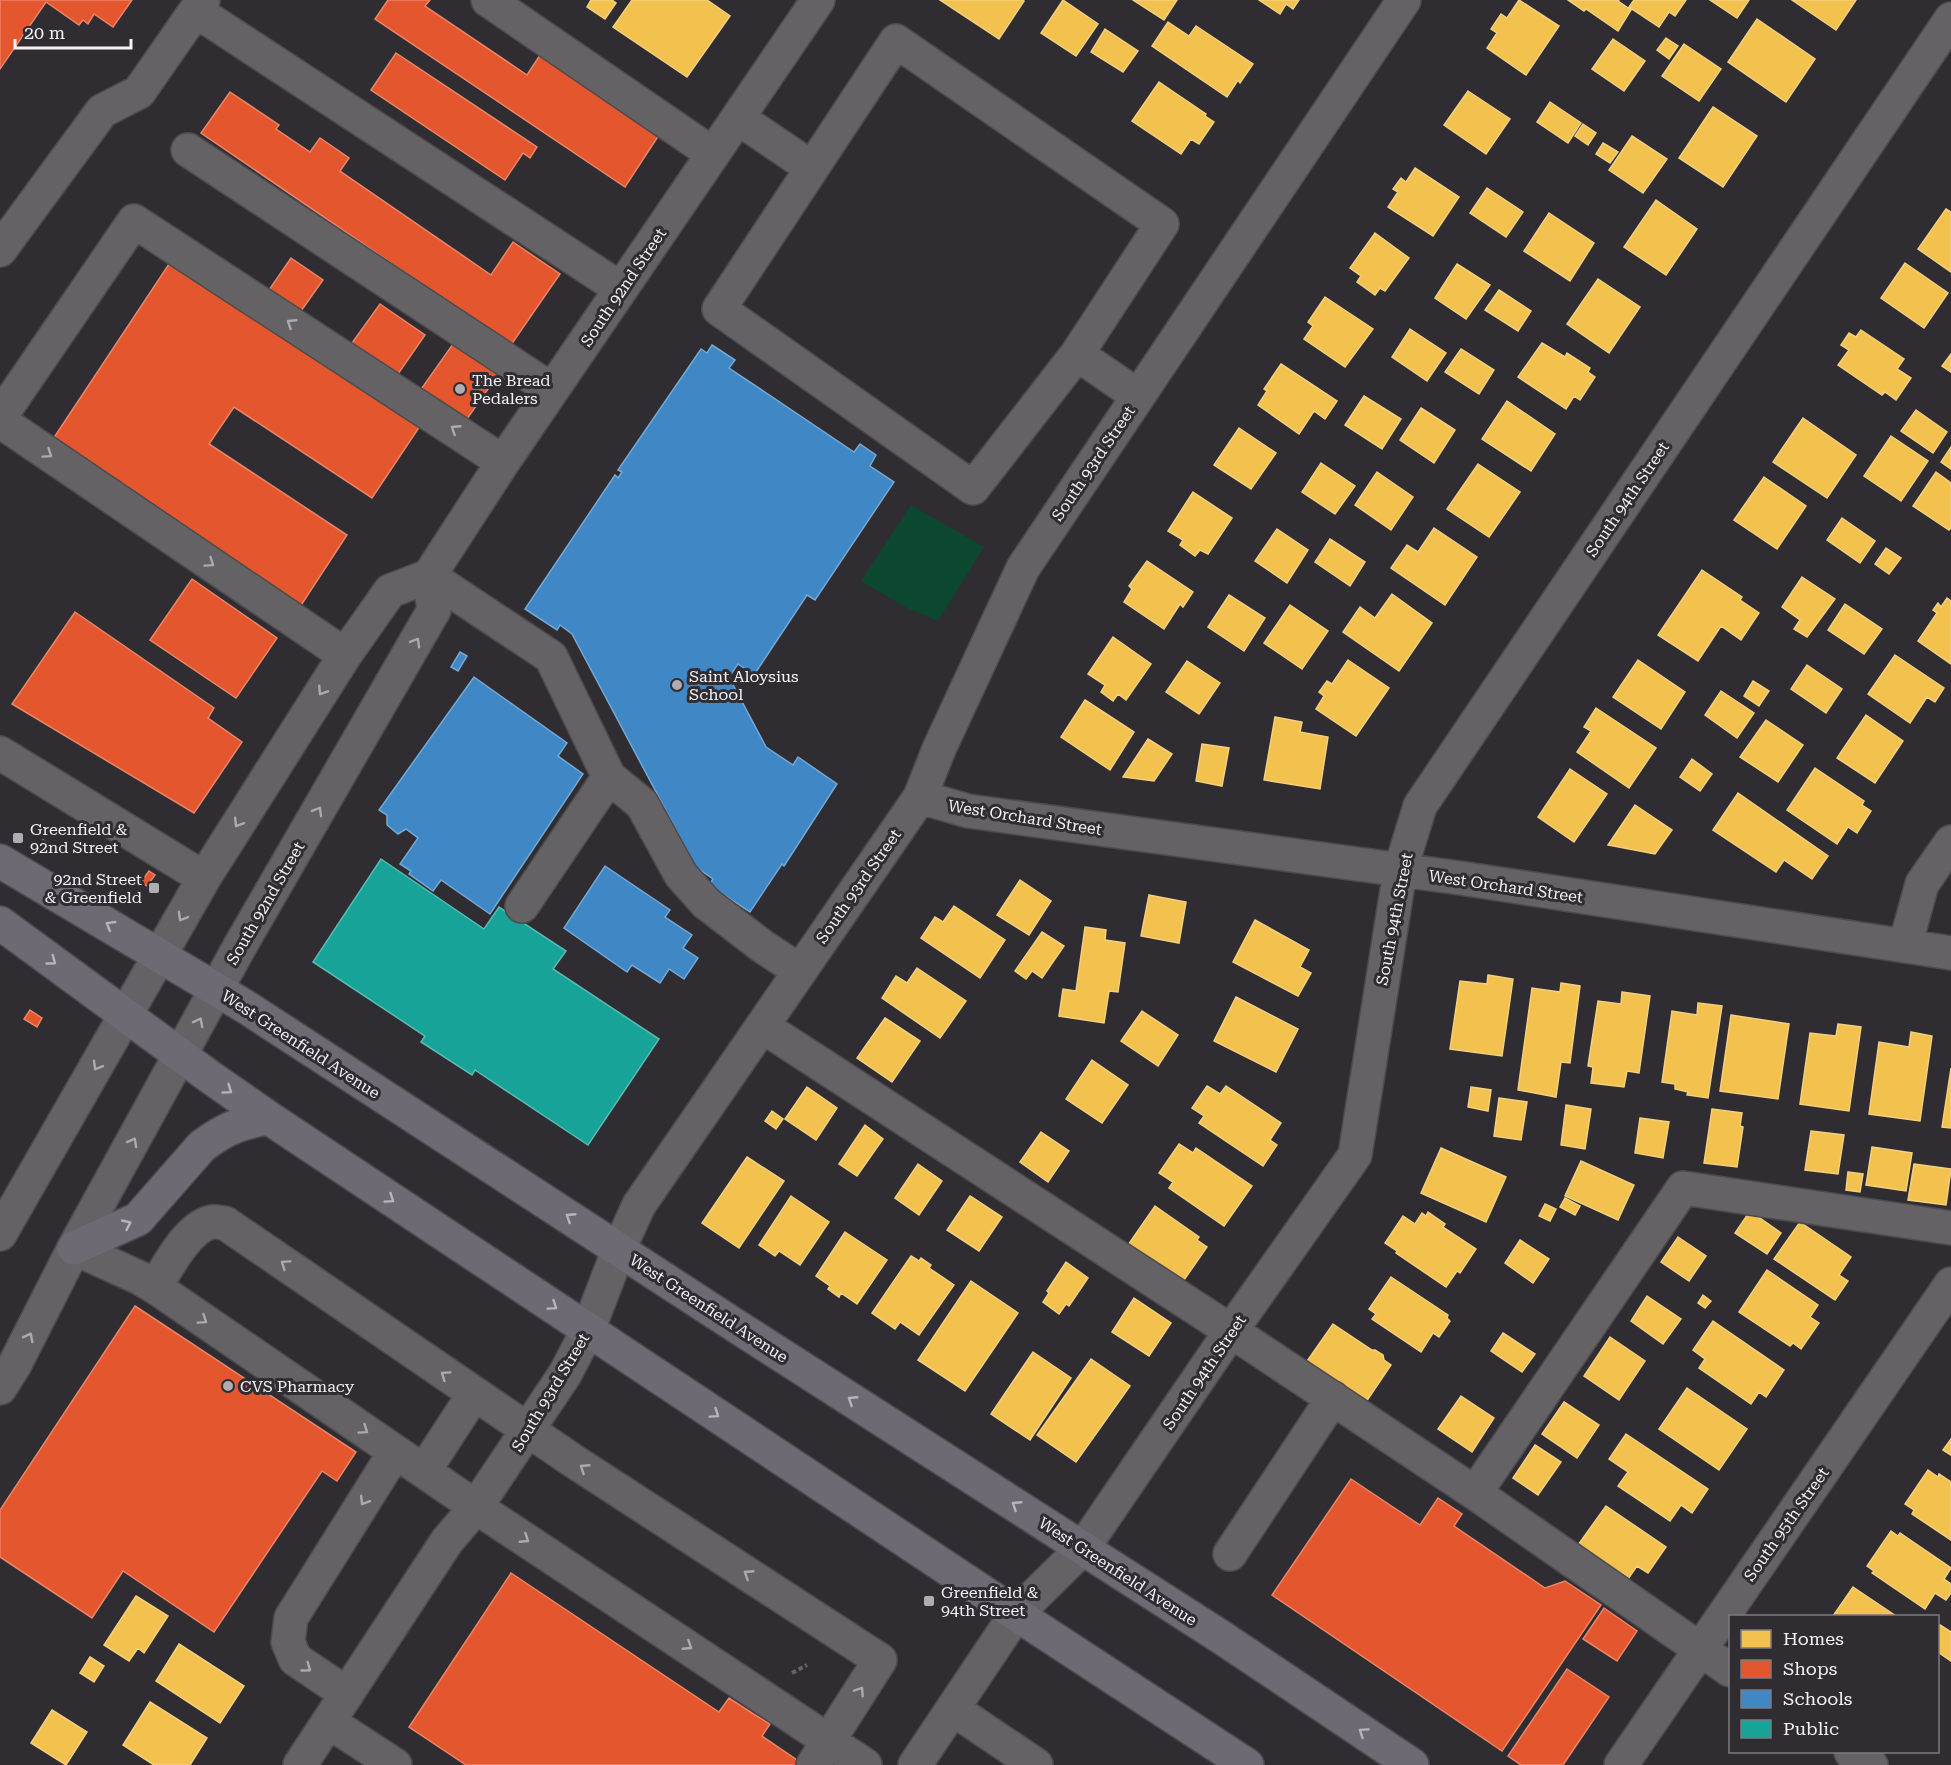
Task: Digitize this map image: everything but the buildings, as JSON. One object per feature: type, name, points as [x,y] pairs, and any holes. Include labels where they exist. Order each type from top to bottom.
[{"type":"main road","name":"West Greenfield Avenue","points":[[0,861],[217,989],[1231,1644],[1412,1765]]},
{"type":"main road","points":[[0,922],[269,1118],[1247,1765]]},
{"type":"main road","points":[[74,1248],[138,1219],[202,1146],[214,1137],[243,1122],[269,1118]]},
{"type":"street","points":[[488,0],[713,154]]},
{"type":"street","name":"South 92nd Street","points":[[0,1388],[74,1248],[217,989],[434,610],[429,576],[503,462],[818,0]]},
{"type":"street","name":"South 93rd Street","points":[[300,1765],[447,1541],[476,1507],[565,1374],[588,1330],[619,1249],[639,1205],[920,797],[939,749],[1023,568],[1404,0]]},
{"type":"street","points":[[0,250],[102,111],[139,92],[199,5],[621,290]]},
{"type":"street","name":"South 94th Street","points":[[915,1765],[1016,1614],[1083,1548],[1355,1155],[1400,871],[1420,806],[1951,19]]},
{"type":"street","points":[[896,41],[1162,224],[1077,354],[973,488],[719,309],[896,41]]},
{"type":"street","points":[[738,118],[812,168]]},
{"type":"street","points":[[188,150],[552,390]]},
{"type":"street","points":[[345,655],[0,419],[134,221],[503,462]]},
{"type":"street","points":[[1077,354],[1138,396]]},
{"type":"street","points":[[0,1234],[127,1016],[204,878],[345,655],[390,591],[429,576],[551,657],[609,777],[642,804],[681,875],[706,903],[762,946],[800,970]]},
{"type":"street","points":[[0,753],[204,878]]},
{"type":"street","points":[[522,906],[609,777]]},
{"type":"street","name":"West Orchard Street","points":[[920,797],[968,811],[1400,871],[1951,953]]},
{"type":"street","points":[[1905,946],[1922,884],[1951,842]]},
{"type":"street","points":[[762,1026],[1333,1398],[1475,1493],[1729,1670]]},
{"type":"street","points":[[1475,1493],[1683,1188],[1951,1228]]},
{"type":"street","points":[[154,1287],[183,1243],[198,1229],[211,1222],[225,1223],[528,1431],[880,1660],[820,1752]]},
{"type":"street","points":[[74,1248],[140,1278],[154,1287],[476,1507],[820,1752],[865,1765]]},
{"type":"street","name":"South 95th Street","points":[[1621,1765],[1951,1284]]},
{"type":"street","points":[[424,1471],[474,1394]]},
{"type":"street","points":[[1230,1554],[1333,1398]]},
{"type":"street","points":[[347,1694],[295,1659],[288,1642],[291,1618],[395,1452]]},
{"type":"street","points":[[952,1709],[1036,1765]]},
{"type":"street","points":[[329,1722],[395,1765]]},
{"type":"street","points":[[1853,1753],[1871,1765]]},
{"type":"green space","points":[[911,505],[984,547],[938,621],[907,608],[861,581]]},
{"type":"place","name":"The Bread Pedalers","points":[[460,389]]},
{"type":"place","name":"Saint Aloysius School","points":[[677,685]]},
{"type":"place","name":"Greenfield & 92nd Street","points":[[18,838]]},
{"type":"place","name":"92nd Street & Greenfield","points":[[154,888]]},
{"type":"place","name":"CVS Pharmacy","points":[[228,1386]]},
{"type":"place","name":"Greenfield & 94th Street","points":[[929,1601]]}]
